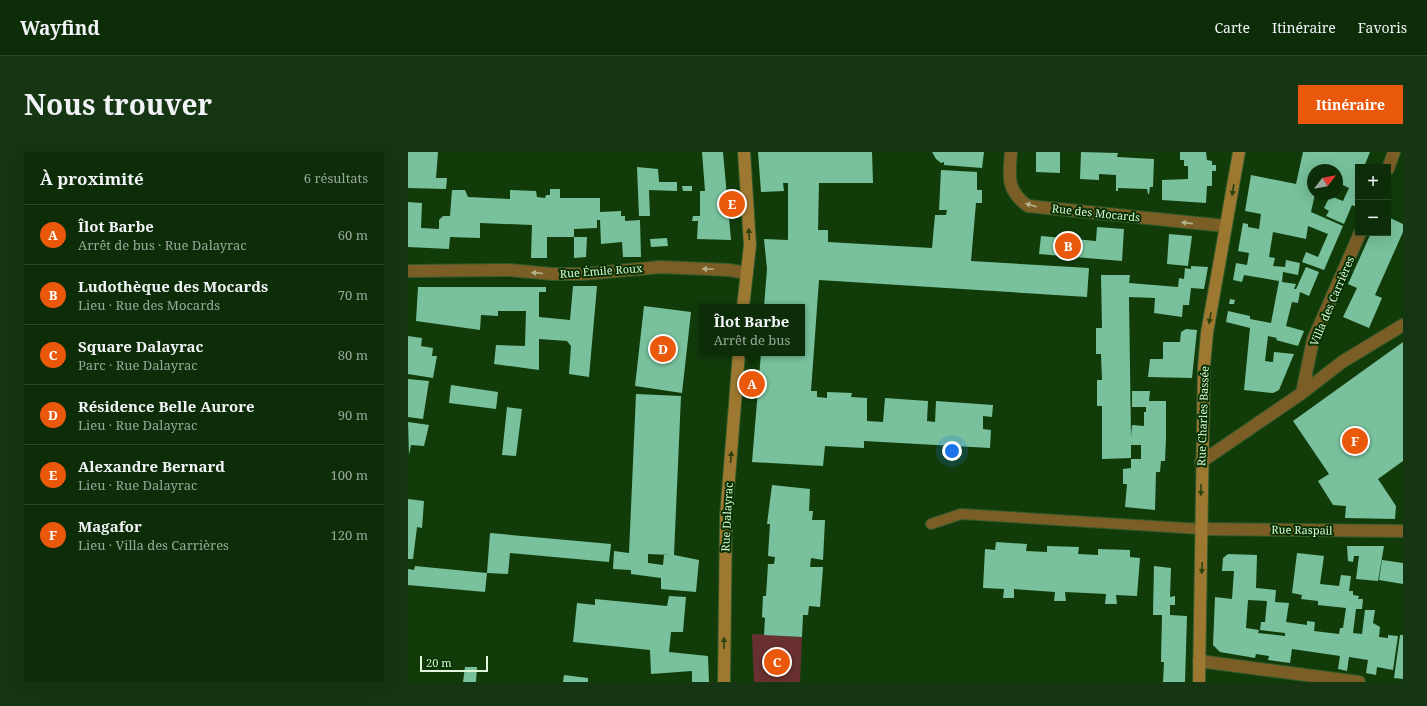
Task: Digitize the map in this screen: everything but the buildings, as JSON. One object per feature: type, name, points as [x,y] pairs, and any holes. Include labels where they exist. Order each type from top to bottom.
[{"type":"street","points":[[744,152],[750,245],[744,304]]},
{"type":"street","name":"Rue des Mocards","points":[[1011,152],[1009,178],[1012,190],[1018,199],[1028,206],[1226,226]]},
{"type":"street","name":"Rue Charles Bassée","points":[[1198,682],[1201,462],[1206,339],[1239,152]]},
{"type":"street","points":[[1390,164],[1394,152]]},
{"type":"street","name":"Villa des Carrières","points":[[1302,393],[1313,340],[1359,236]]},
{"type":"street","name":"Rue Émile Roux","points":[[408,271],[509,270],[552,274],[583,274],[661,267],[729,270],[747,273]]},
{"type":"street","points":[[1201,462],[1302,393],[1342,362],[1403,325]]},
{"type":"street","name":"Rue Dalayrac","points":[[724,682],[726,516],[739,356]]},
{"type":"street","name":"Rue Raspail","points":[[1201,530],[1403,531]]},
{"type":"street","points":[[1199,661],[1359,682]]},
{"type":"lane","points":[[931,524],[961,514],[1201,530]]},
{"type":"shaded area","points":[[752,634],[802,637],[800,682],[754,682]]},
{"type":"place","name":"Alexandre Bernard","points":[[732,204]]},
{"type":"place","name":"Ludothèque des Mocards","points":[[1068,246]]},
{"type":"place","name":"Résidence Belle Aurore","points":[[663,349]]},
{"type":"place","name":"Îlot Barbe","points":[[752,384]]},
{"type":"place","name":"Magafor","points":[[1355,441]]},
{"type":"place","name":"Square Dalayrac","points":[[777,662]]}]
